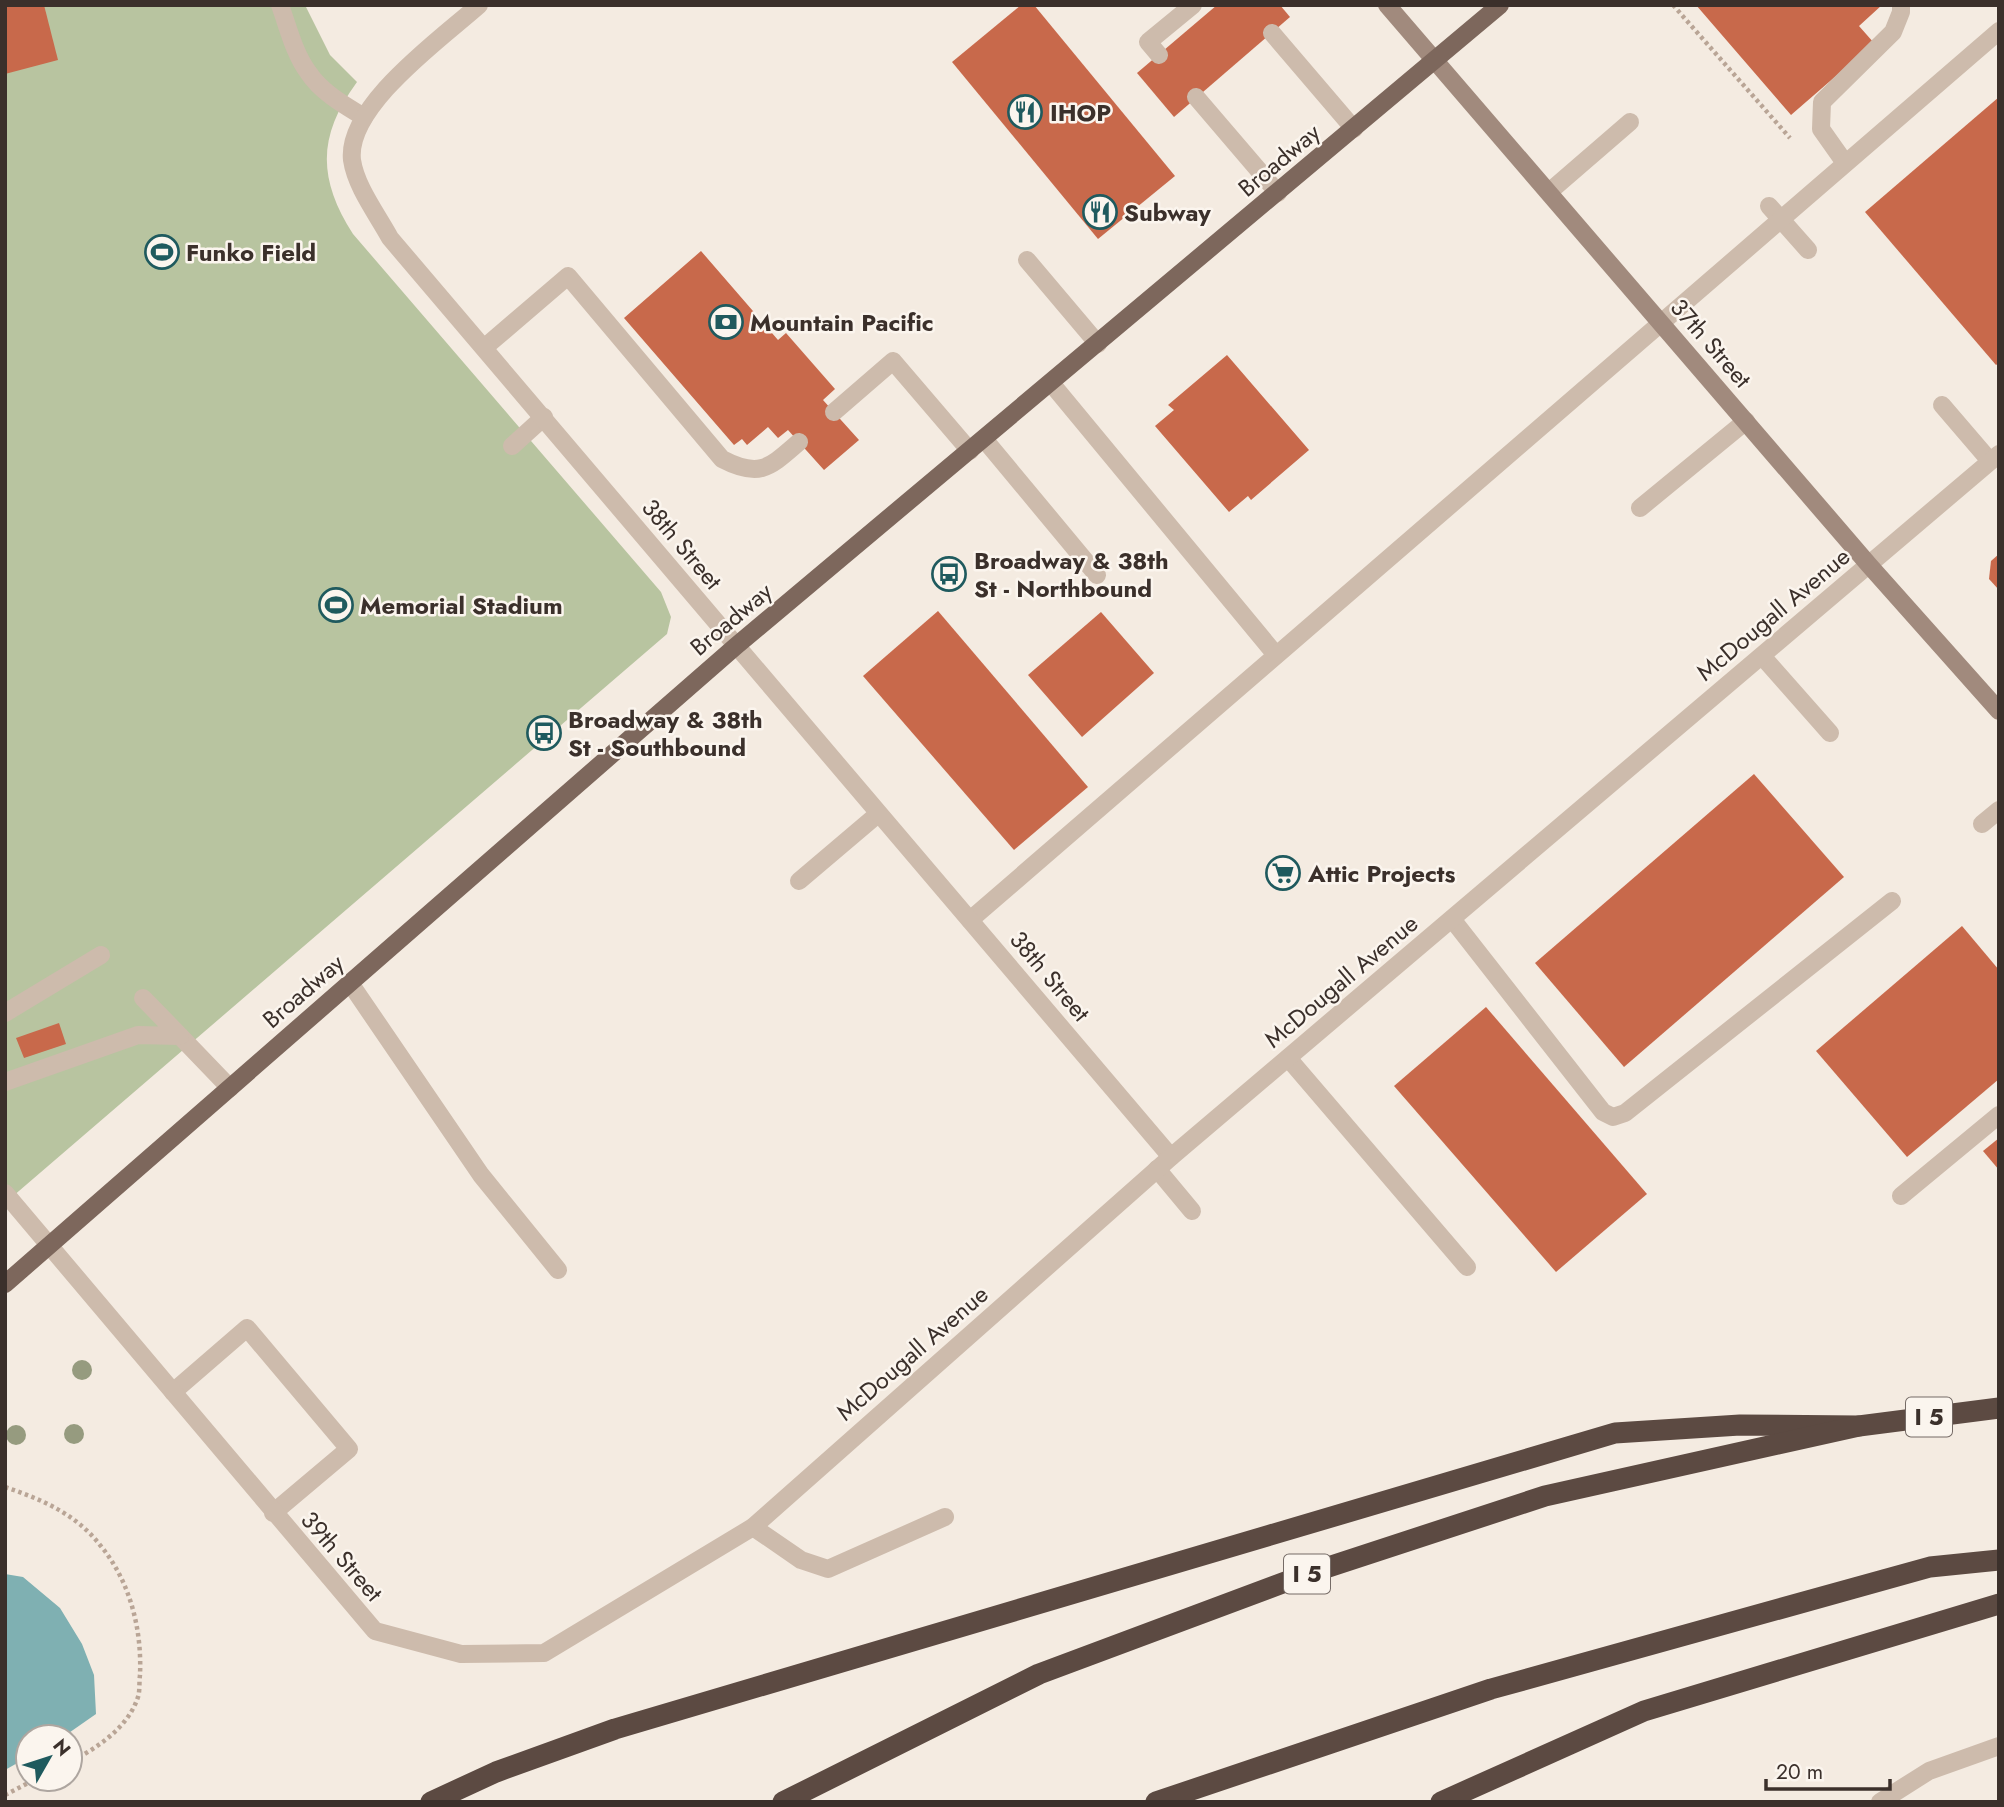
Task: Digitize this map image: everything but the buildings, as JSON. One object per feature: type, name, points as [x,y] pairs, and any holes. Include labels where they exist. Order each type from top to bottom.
[{"type":"highway","name":"I 5","points":[[783,1802],[1039,1674],[1304,1575],[1545,1496],[1859,1426],[1999,1408]]},
{"type":"highway","points":[[431,1802],[496,1772],[615,1729],[1615,1433],[1740,1425],[1859,1426]]},
{"type":"highway","points":[[1156,1802],[1504,1685],[1930,1567],[1999,1560]]},
{"type":"highway","points":[[1441,1802],[1644,1711],[1999,1604]]},
{"type":"main road","name":"Broadway","points":[[5,1284],[736,646],[1500,5]]},
{"type":"street","points":[[280,5],[307,72],[325,90],[364,117]]},
{"type":"street","name":"38th Street","points":[[479,5],[379,95],[364,117],[352,146],[356,177],[390,238],[1171,1157]]},
{"type":"street","points":[[1159,55],[1148,42],[1193,5]]},
{"type":"street","name":"37th Street","points":[[1387,5],[1869,565],[1999,711]]},
{"type":"street","points":[[1845,163],[1821,129],[1822,102],[1893,32],[1901,5]]},
{"type":"street","points":[[970,920],[1660,322],[1775,212],[1845,163],[1999,31]]},
{"type":"street","points":[[1272,33],[1354,129]]},
{"type":"street","points":[[1196,97],[1278,193]]},
{"type":"street","points":[[1549,192],[1630,122]]},
{"type":"street","points":[[1775,212],[1808,250]]},
{"type":"street","points":[[1027,260],[1098,344]]},
{"type":"street","points":[[485,347],[568,276],[722,459],[737,467],[754,469],[771,466],[799,442]]},
{"type":"street","points":[[834,412],[893,361],[970,451]]},
{"type":"street","points":[[1051,383],[1276,654]]},
{"type":"street","points":[[1942,405],[1994,457]]},
{"type":"street","points":[[512,446],[544,417]]},
{"type":"street","points":[[1640,508],[1746,421]]},
{"type":"street","points":[[984,439],[1097,575]]},
{"type":"street","name":"McDougall Avenue","points":[[753,1527],[1157,1169],[1994,457]]},
{"type":"street","points":[[1762,656],[1830,733]]},
{"type":"street","points":[[1982,824],[1999,810]]},
{"type":"street","points":[[799,881],[878,814]]},
{"type":"street","points":[[1452,919],[1603,1112],[1613,1117],[1625,1112],[1892,901]]},
{"type":"street","points":[[5,1013],[101,956]]},
{"type":"street","points":[[350,983],[481,1175],[558,1270]]},
{"type":"street","points":[[143,998],[230,1088]]},
{"type":"street","points":[[5,1082],[138,1035],[180,1036]]},
{"type":"street","points":[[1288,1058],[1467,1267]]},
{"type":"street","points":[[1901,1196],[1999,1115]]},
{"type":"street","points":[[1157,1169],[1192,1211]]},
{"type":"street","name":"39th Street","points":[[5,1194],[375,1631],[461,1654],[544,1653],[753,1527]]},
{"type":"street","points":[[173,1392],[247,1328],[349,1449],[273,1513]]},
{"type":"street","points":[[753,1527],[801,1560],[828,1570],[945,1517]]},
{"type":"street","points":[[1880,1802],[1929,1771],[1999,1745]]},
{"type":"path","points":[[1673,5],[1797,146]]},
{"type":"path","points":[[5,1487],[60,1509],[100,1543],[122,1577],[135,1614],[140,1661],[138,1696],[123,1723],[97,1749],[84,1755]]},
{"type":"green space","name":"Memorial Stadium","points":[[5,5],[305,5],[330,55],[357,82],[344,101],[329,139],[328,175],[341,214],[353,234],[661,592],[671,617],[667,634],[5,1203]]},
{"type":"water","points":[[5,1574],[23,1577],[60,1608],[82,1644],[94,1675],[96,1714],[83,1723],[14,1723],[14,1765],[5,1770]]},
{"type":"place","name":"IHOP","points":[[1025,112]]},
{"type":"place","name":"Subway","points":[[1100,212]]},
{"type":"place","name":"Funko Field","points":[[162,252]]},
{"type":"place","name":"Mountain Pacific","points":[[726,322]]},
{"type":"place","name":"Broadway & 38th St - Northbound","points":[[949,574]]},
{"type":"place","name":"Memorial Stadium","points":[[336,605]]},
{"type":"place","name":"Broadway & 38th St - Southbound","points":[[544,733]]},
{"type":"place","name":"Attic Projects","points":[[1283,873]]}]
